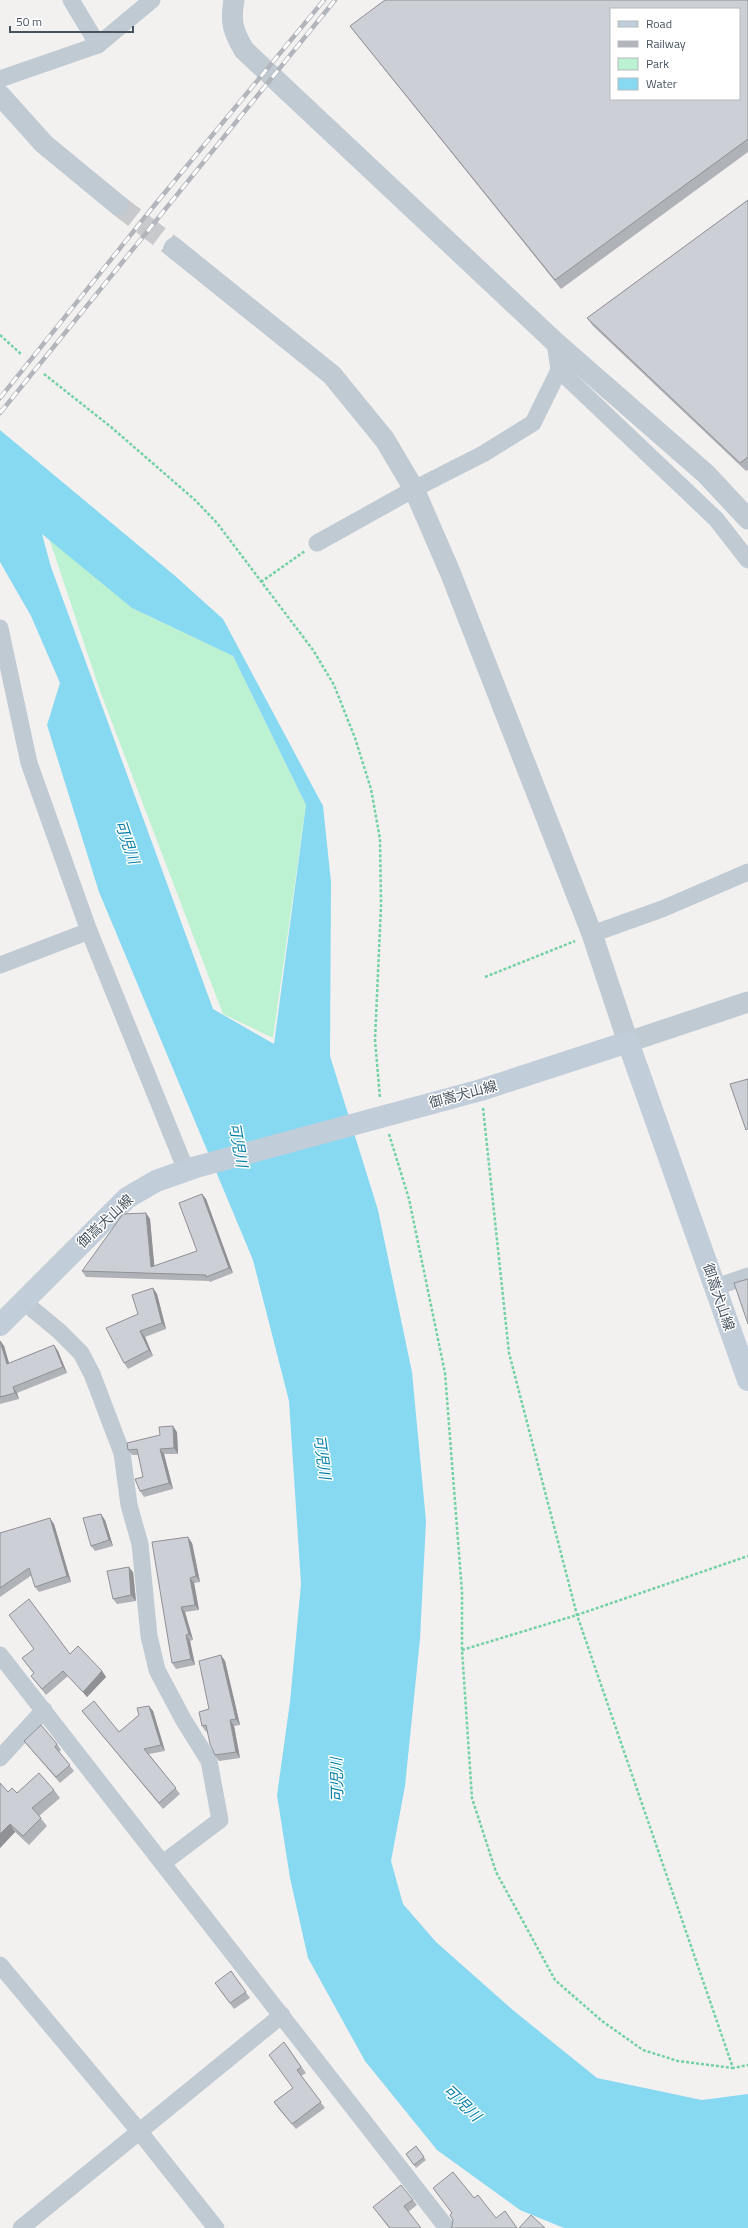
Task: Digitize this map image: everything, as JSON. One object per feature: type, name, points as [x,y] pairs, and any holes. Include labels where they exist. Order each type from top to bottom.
[{"type":"main road","name":"御嵩犬山線","points":[[0,1325],[127,1198],[156,1181],[191,1169],[383,1115],[481,1090],[628,1042],[748,1380]]},
{"type":"street","points":[[71,0],[98,45]]},
{"type":"street","points":[[0,79],[98,45],[152,0]]},
{"type":"street","points":[[234,0],[232,13],[233,32],[244,50],[555,342],[706,474],[748,519]]},
{"type":"street","points":[[0,95],[44,144],[118,205]]},
{"type":"street","points":[[174,248],[332,375],[385,440],[414,489],[450,572],[592,934],[628,1042],[748,1002]]},
{"type":"street","points":[[316,542],[414,489],[483,454],[533,423],[559,370],[555,342]]},
{"type":"street","points":[[559,370],[716,519],[748,560]]},
{"type":"street","points":[[0,628],[29,763],[89,931],[191,1169]]},
{"type":"street","points":[[592,934],[662,909],[748,872]]},
{"type":"street","points":[[0,966],[89,931]]},
{"type":"street","points":[[716,1287],[748,1276]]},
{"type":"street","points":[[24,1302],[59,1331],[80,1353],[92,1374],[122,1453],[129,1505],[140,1544],[149,1636],[157,1670],[183,1719],[209,1761],[220,1820],[163,1863]]},
{"type":"street","points":[[0,1655],[447,2228]]},
{"type":"street","points":[[0,1758],[44,1710]]},
{"type":"street","points":[[0,1965],[139,2131],[216,2228]]},
{"type":"street","points":[[22,2228],[282,2015]]},
{"type":"path","points":[[0,334],[21,354]]},
{"type":"path","points":[[44,374],[111,427],[195,500],[217,523],[313,650],[334,686],[355,738],[371,789],[380,839],[380,906],[375,1040],[377,1081],[383,1115],[409,1199],[445,1373],[462,1592],[462,1650],[472,1798],[496,1872],[555,1980],[602,2021],[643,2050],[678,2061],[733,2068],[748,2065]]},
{"type":"path","points":[[261,582],[316,542]]},
{"type":"path","points":[[485,977],[592,934]]},
{"type":"path","points":[[481,1090],[509,1353],[577,1615],[733,2068]]},
{"type":"path","points":[[462,1650],[577,1615],[748,1556]]},
{"type":"green space","points":[[48,535],[132,608],[233,656],[306,805],[273,1038],[223,1014],[100,691]]},
{"type":"water","name":"可児川","points":[[0,430],[174,575],[223,619],[323,806],[331,882],[330,1056],[378,1210],[412,1372],[426,1521],[420,1639],[405,1786],[391,1861],[403,1904],[436,1942],[514,2011],[597,2078],[702,2100],[748,2094],[748,2228],[564,2228],[520,2210],[437,2150],[365,2061],[308,1958],[290,1878],[277,1795],[290,1702],[301,1584],[289,1401],[253,1260],[99,892],[47,725],[60,683],[31,616],[0,562]],"holes":[[[42,534],[132,608],[233,656],[306,805],[274,1044],[213,1009],[51,567]]]},
{"type":"building","points":[[385,0],[748,0],[748,139],[555,280],[350,26]]},
{"type":"building","points":[[748,200],[748,457],[740,463],[587,318]]},
{"type":"building","points":[[748,1079],[748,1129],[746,1130],[730,1084]]},
{"type":"building","points":[[202,1194],[229,1268],[206,1277],[206,1275],[82,1271],[123,1214],[146,1213],[151,1267],[197,1251],[179,1203]]},
{"type":"building","points":[[748,1279],[748,1324],[734,1283]]},
{"type":"building","points":[[153,1288],[162,1323],[140,1331],[149,1350],[124,1363],[106,1328],[138,1314],[132,1295]]},
{"type":"building","points":[[0,1341],[7,1364],[54,1345],[63,1367],[13,1387],[15,1393],[0,1397]]},
{"type":"building","points":[[173,1426],[174,1448],[160,1449],[169,1483],[140,1491],[135,1479],[143,1477],[137,1449],[128,1450],[127,1443],[160,1435],[159,1427]]},
{"type":"building","points":[[101,1514],[109,1540],[91,1546],[83,1518]]},
{"type":"building","points":[[50,1518],[67,1576],[35,1587],[29,1568],[0,1588],[0,1533]]},
{"type":"building","points":[[188,1537],[196,1576],[190,1578],[195,1605],[181,1607],[189,1634],[186,1635],[191,1659],[172,1663],[152,1542]]},
{"type":"building","points":[[129,1567],[131,1595],[113,1599],[107,1571]]},
{"type":"building","points":[[29,1599],[70,1654],[78,1646],[102,1671],[83,1692],[63,1671],[42,1689],[31,1676],[34,1673],[22,1658],[34,1649],[9,1615]]},
{"type":"building","points":[[221,1655],[236,1719],[230,1720],[236,1752],[215,1755],[210,1744],[206,1725],[202,1726],[199,1712],[209,1709],[199,1661]]},
{"type":"building","points":[[94,1701],[119,1732],[139,1715],[137,1708],[149,1706],[161,1745],[144,1749],[176,1788],[159,1803],[82,1711]]},
{"type":"building","points":[[41,1725],[57,1744],[55,1747],[70,1765],[56,1777],[24,1741]]},
{"type":"building","points":[[39,1773],[54,1790],[32,1808],[41,1818],[23,1836],[10,1824],[0,1834],[0,1783],[8,1792],[12,1788],[17,1793]]},
{"type":"building","points":[[231,1971],[246,1992],[230,2003],[215,1983]]},
{"type":"building","points":[[284,2042],[301,2067],[297,2070],[321,2102],[292,2124],[274,2102],[293,2088],[269,2055]]},
{"type":"building","points":[[416,2146],[424,2157],[414,2165],[406,2154]]},
{"type":"building","points":[[453,2172],[474,2198],[478,2195],[496,2218],[505,2211],[517,2228],[451,2228],[453,2220],[450,2215],[452,2213],[433,2188]]},
{"type":"building","points":[[401,2185],[413,2200],[404,2206],[421,2228],[390,2228],[373,2207]]},
{"type":"building","points":[[531,2215],[545,2228],[519,2228]]},
{"type":"tunnel","points":[[118,205],[174,248]]},
{"type":"railway","points":[[0,398],[153,207],[324,0]]},
{"type":"railway","points":[[0,413],[335,0]]}]
